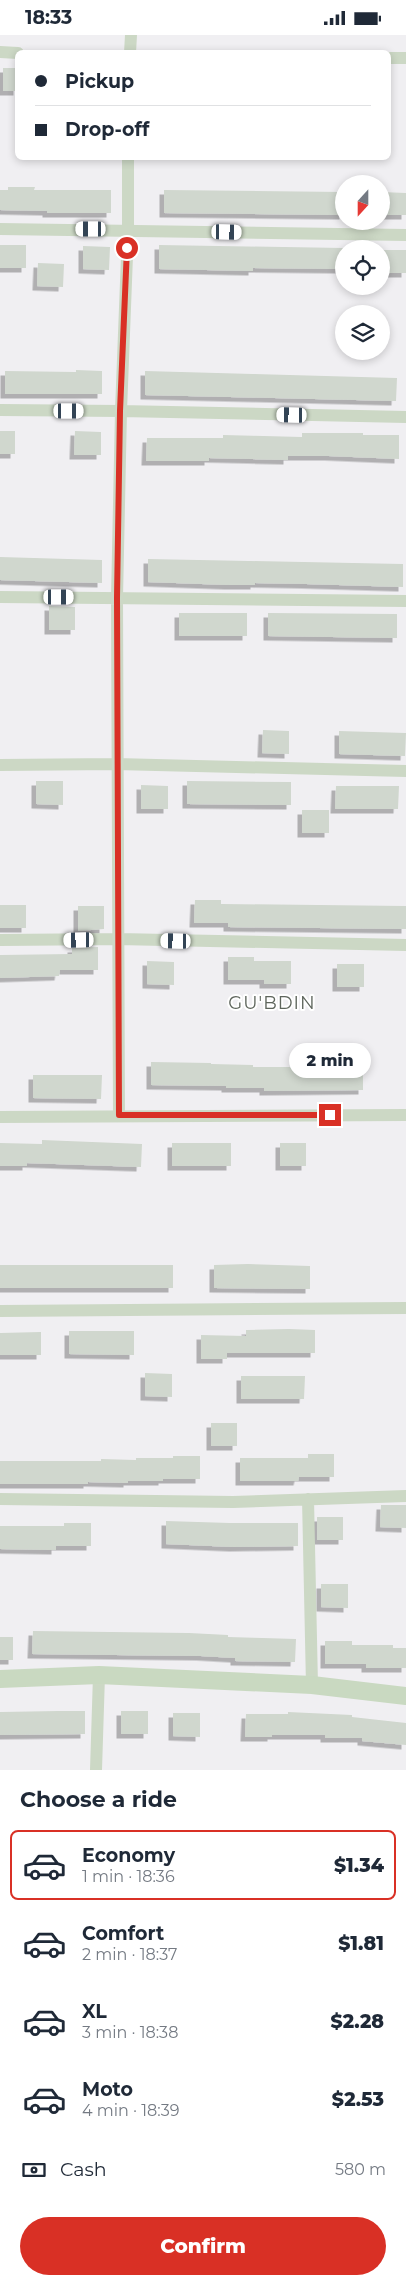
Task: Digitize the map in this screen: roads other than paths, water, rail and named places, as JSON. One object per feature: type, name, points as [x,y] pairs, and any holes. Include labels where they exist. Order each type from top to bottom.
[{"type":"street","points":[[130,50],[131,35]]},
{"type":"street","points":[[0,52],[15,53]]},
{"type":"street","points":[[391,58],[406,58]]},
{"type":"street","points":[[119,1115],[116,764],[117,598],[120,411],[128,230],[128,160]]},
{"type":"street","points":[[0,229],[406,235]]},
{"type":"street","points":[[0,411],[120,411],[406,417]]},
{"type":"street","points":[[0,597],[406,601]]},
{"type":"street","points":[[0,765],[116,764],[406,771]]},
{"type":"street","points":[[0,940],[118,939],[406,945]]},
{"type":"street","points":[[0,1117],[406,1115]]},
{"type":"street","points":[[0,1311],[406,1308]]},
{"type":"street","points":[[0,1499],[233,1502],[406,1496]]},
{"type":"street","points":[[308,1499],[312,1685]]},
{"type":"street","points":[[96,1770],[99,1675]]},
{"type":"street","points":[[0,1679],[99,1675],[312,1685],[406,1696]]},
{"type":"district","name":"GU'BDIN","points":[[272,1003]]}]
